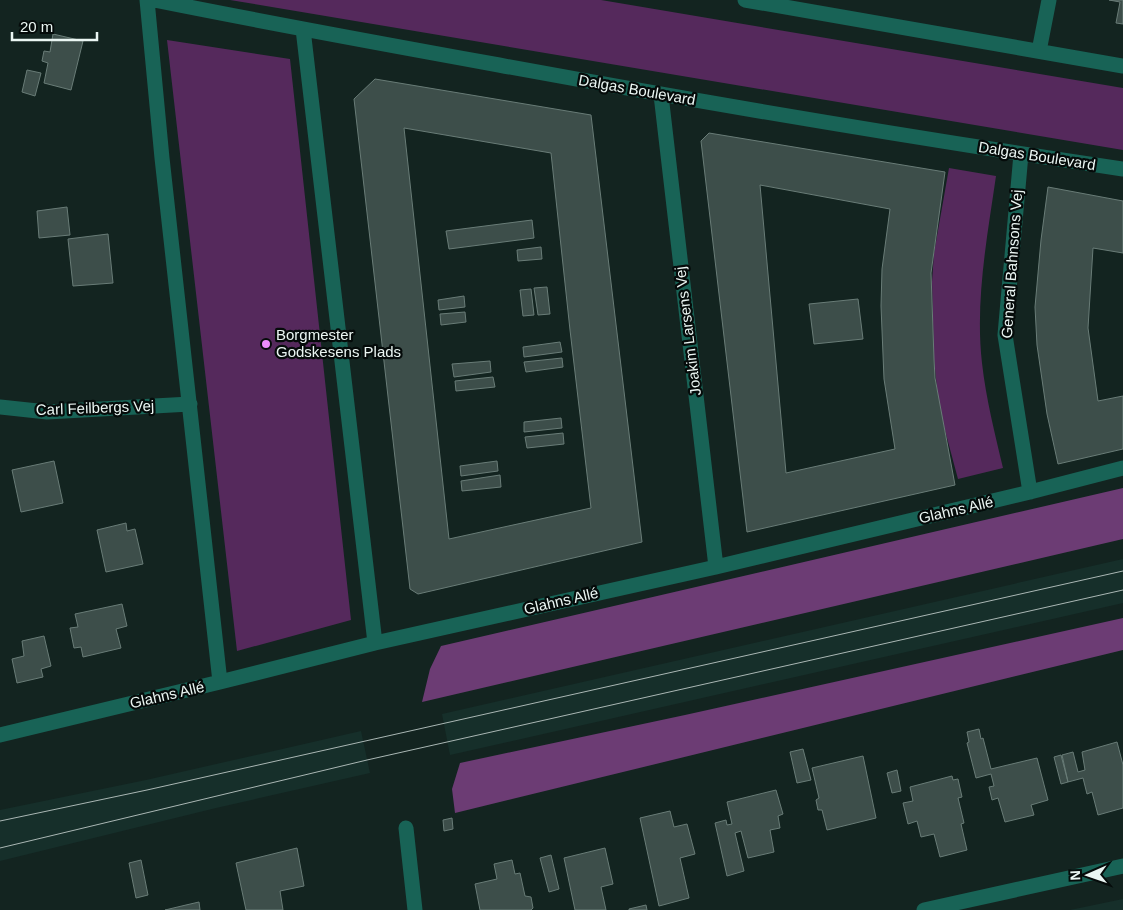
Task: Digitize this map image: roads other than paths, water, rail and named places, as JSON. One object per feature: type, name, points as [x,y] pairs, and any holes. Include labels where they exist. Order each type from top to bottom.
[{"type":"street","points":[[147,0],[162,158],[220,682]]},
{"type":"street","name":"Dalgas Boulevard","points":[[154,0],[304,30],[661,95],[1123,169]]},
{"type":"street","points":[[745,0],[1123,66]]},
{"type":"street","points":[[1039,51],[1049,0]]},
{"type":"street","points":[[304,30],[375,643]]},
{"type":"street","name":"Joakim Larsens Vej","points":[[661,95],[716,567]]},
{"type":"street","name":"General Bahnsons Vej","points":[[1021,154],[1005,335],[1030,492]]},
{"type":"street","name":"Carl Feilbergs Vej","points":[[0,407],[47,412],[190,404]]},
{"type":"street","name":"Glahns Allé","points":[[0,735],[375,643],[716,567],[1123,468]]},
{"type":"street","points":[[406,828],[415,910]]},
{"type":"street","points":[[924,910],[1123,866]]},
{"type":"tram line","points":[[0,821],[147,790],[1123,571]]},
{"type":"tram line","points":[[0,848],[367,760],[1123,590]]},
{"type":"place","name":"Borgmester Godskesens Plads","points":[[266,344]]}]
